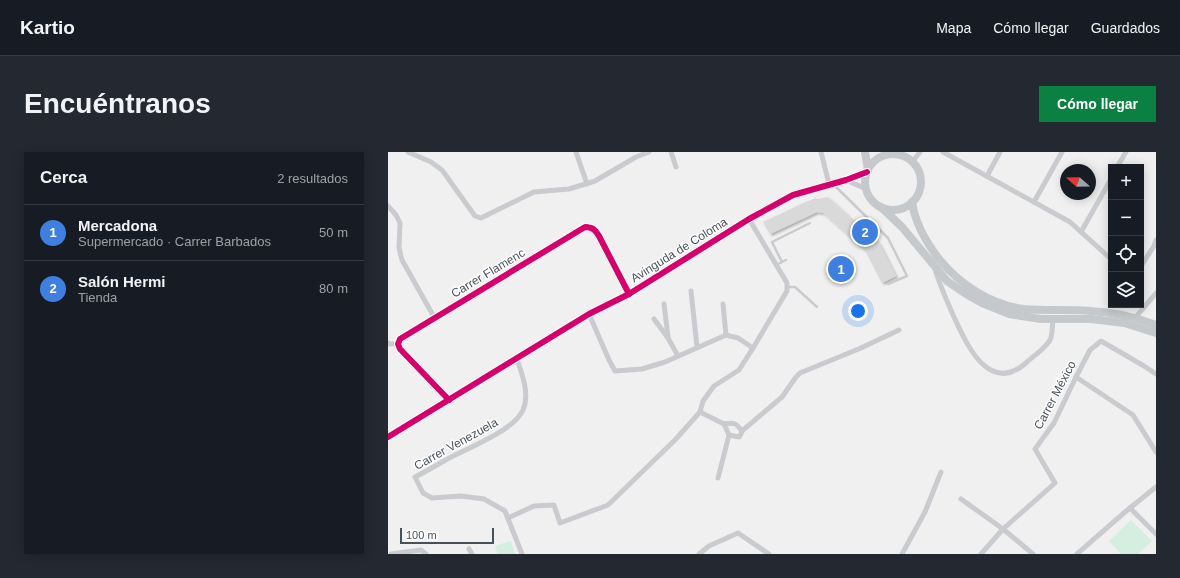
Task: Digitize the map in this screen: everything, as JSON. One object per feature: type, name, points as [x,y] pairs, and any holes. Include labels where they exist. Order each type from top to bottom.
[{"type":"main road","points":[[865,152],[867,171],[865,183],[869,196],[902,228],[947,281],[966,294],[982,303],[1009,314],[1041,319],[1091,319],[1124,323],[1156,334]]},
{"type":"main road","points":[[867,171],[873,162],[881,156],[889,153],[906,157],[918,169],[920,187],[912,202],[897,210],[888,210],[881,207]]},
{"type":"main road","points":[[912,202],[916,220],[928,245],[943,264],[960,280],[979,293],[1001,303],[1023,309],[1090,311],[1117,314],[1156,325]]},
{"type":"street","points":[[410,152],[431,162],[442,170],[475,216],[481,218],[534,192],[569,189],[595,181],[636,157],[649,152]]},
{"type":"street","points":[[576,152],[587,184]]},
{"type":"street","points":[[671,152],[676,166]]},
{"type":"street","points":[[821,152],[831,184]]},
{"type":"street","points":[[912,162],[920,152]]},
{"type":"street","points":[[943,152],[1070,222],[1108,256]]},
{"type":"street","points":[[987,176],[1000,152]]},
{"type":"street","points":[[1034,202],[1062,152]]},
{"type":"street","points":[[1120,164],[1126,152]]},
{"type":"street","name":"Avinguda de Coloma","points":[[388,436],[589,314],[629,294],[749,219],[793,195],[846,180],[867,171]]},
{"type":"street","points":[[846,180],[866,189]]},
{"type":"street","points":[[1081,232],[1108,184]]},
{"type":"street","points":[[388,206],[396,215],[400,223],[399,248],[402,260],[434,317]]},
{"type":"street","points":[[508,518],[534,506],[554,505],[560,523],[608,505],[676,440],[700,412],[703,401],[714,386],[739,370],[754,348],[787,291],[787,283],[749,219]]},
{"type":"street","name":"Carrer Flamenc","points":[[398,344],[400,339],[406,334],[585,227],[591,227],[599,236],[629,294]]},
{"type":"street","points":[[1144,261],[1156,240]]},
{"type":"street","points":[[934,266],[940,286],[963,335],[977,359],[988,369],[999,373],[1008,373],[1021,367],[1051,339],[1053,319]]},
{"type":"street","points":[[690,291],[697,348]]},
{"type":"street","points":[[1135,318],[1156,292]]},
{"type":"street","points":[[664,304],[668,338]]},
{"type":"street","points":[[723,304],[726,335]]},
{"type":"street","points":[[589,314],[615,371],[642,369],[665,362],[726,335],[738,338],[754,348]]},
{"type":"street","points":[[654,319],[668,338],[678,356]]},
{"type":"street","points":[[729,435],[739,437],[742,434],[742,431],[782,397],[800,373],[861,348],[899,330]]},
{"type":"street","name":"Carrer México","points":[[981,554],[1003,529],[1055,483],[1035,449],[1054,423],[1090,350],[1100,342],[1156,374]]},
{"type":"street","points":[[388,343],[398,344],[400,349],[449,400]]},
{"type":"street","name":"Carrer Venezuela","points":[[517,359],[523,378],[525,398],[524,409],[517,418],[498,433],[415,478],[424,493],[432,498],[461,496],[484,499],[505,511],[522,554]]},
{"type":"street","points":[[1076,376],[1133,415],[1156,452]]},
{"type":"street","points":[[700,412],[724,424],[736,424],[742,431]]},
{"type":"street","points":[[718,478],[729,435],[724,424]]},
{"type":"street","points":[[902,554],[925,512],[941,472]]},
{"type":"street","points":[[1077,554],[1156,487]]},
{"type":"street","points":[[961,499],[1003,529],[1033,554]]},
{"type":"street","points":[[1130,508],[1156,534]]},
{"type":"street","points":[[699,554],[709,546],[738,533],[769,554]]},
{"type":"street","points":[[391,554],[421,550],[426,554]]},
{"type":"lane","points":[[831,184],[888,238],[907,276],[888,284]]},
{"type":"lane","points":[[782,262],[772,242],[810,223]]},
{"type":"lane","points":[[776,265],[786,260]]},
{"type":"lane","points":[[787,287],[795,287],[816,307]]},
{"type":"green space","points":[[1131,520],[1152,541],[1138,554],[1121,554],[1109,541]]},
{"type":"green space","points":[[511,541],[515,554],[497,554],[495,546]]},
{"type":"building","points":[[828,197],[879,243],[896,276],[882,283],[865,250],[823,213],[817,212],[770,234],[763,222],[816,198]]},
{"type":"cycle path","points":[[388,437],[589,314],[629,294],[749,219],[793,195],[846,180],[867,172]]},
{"type":"cycle path","points":[[449,400],[400,349],[398,344],[400,339],[585,227],[594,229],[599,236],[629,294]]},
{"type":"place","name":"Salón Hermi","points":[[865,232]]},
{"type":"place","name":"Mercadona","points":[[841,269]]}]
